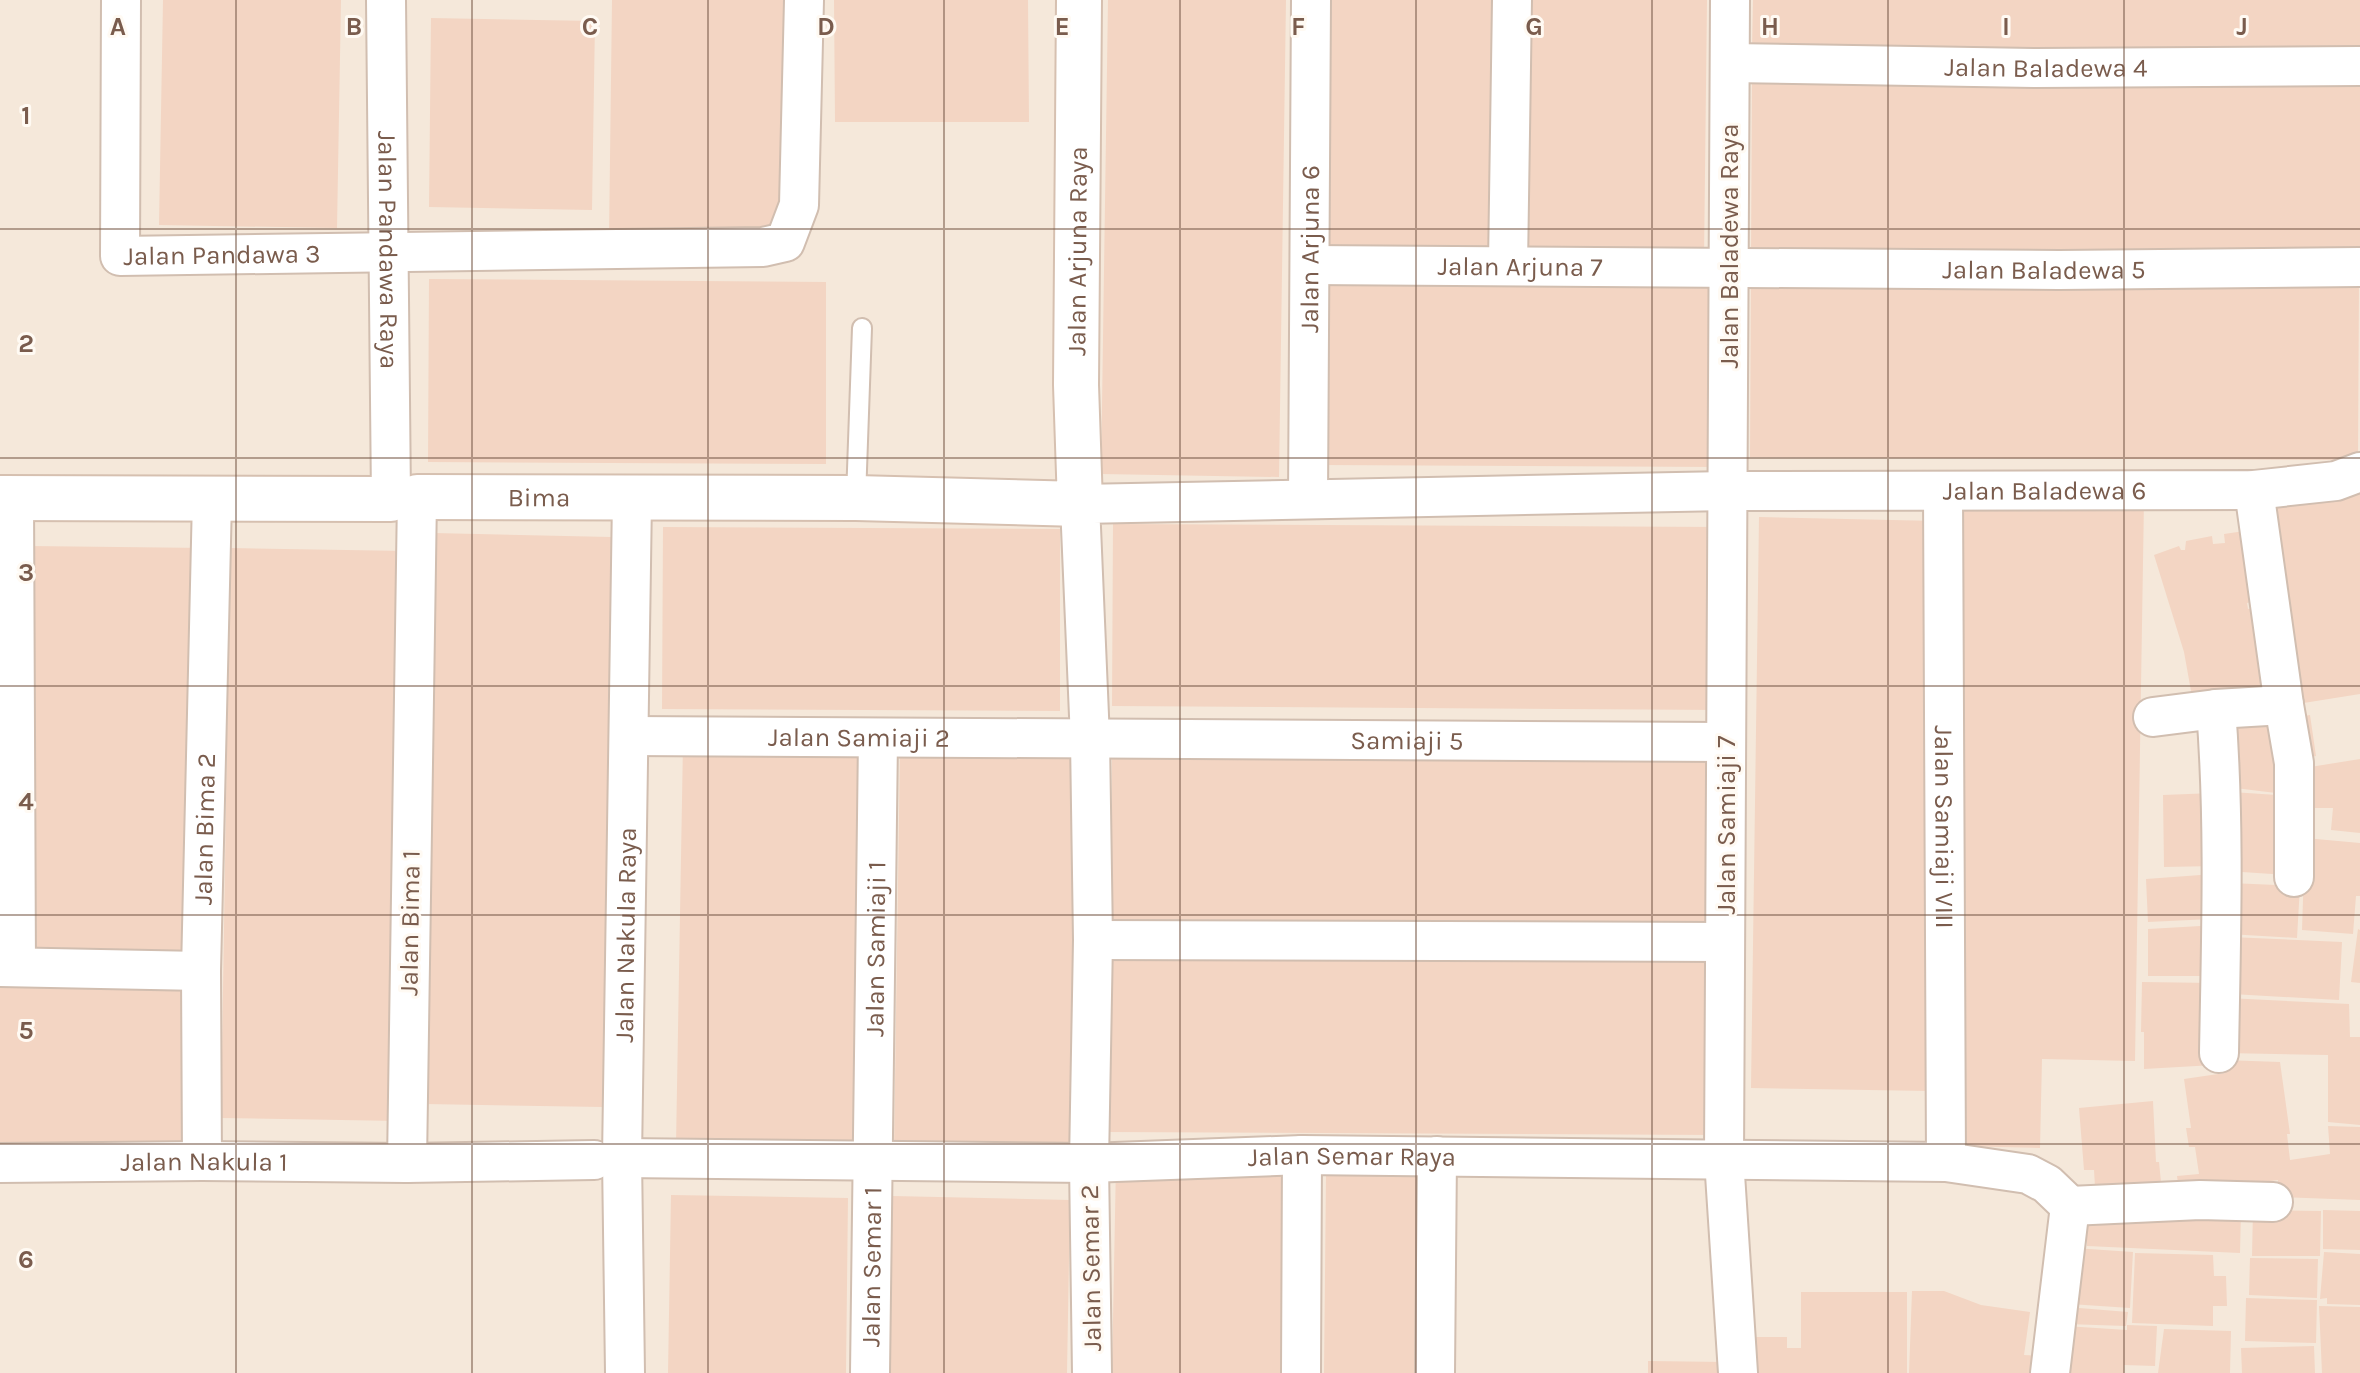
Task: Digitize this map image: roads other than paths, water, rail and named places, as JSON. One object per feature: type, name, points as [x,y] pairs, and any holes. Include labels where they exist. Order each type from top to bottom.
[{"type":"street","name":"Jalan Pandawa 3","points":[[121,0],[120,256],[389,254]]},
{"type":"street","name":"Jalan Pandawa Raya","points":[[386,0],[389,254],[404,498]]},
{"type":"street","points":[[389,254],[763,247],[785,242],[799,205],[804,0]]},
{"type":"street","name":"Jalan Arjuna Raya","points":[[1079,0],[1076,385],[1080,504]]},
{"type":"street","name":"Jalan Arjuna 6","points":[[1308,499],[1311,0]]},
{"type":"street","points":[[1508,265],[1512,0]]},
{"type":"street","name":"Jalan Baladewa Raya","points":[[1727,491],[1730,0]]},
{"type":"street","name":"Jalan Baladewa 4","points":[[1730,63],[2035,68],[2360,66]]},
{"type":"street","name":"Jalan Arjuna 7","points":[[1310,265],[1729,266]]},
{"type":"street","name":"Jalan Baladewa 5","points":[[1729,266],[2059,270],[2360,267]]},
{"type":"street","name":"Jalan Baladewa 6","points":[[1080,504],[1727,491],[2254,490],[2336,481],[2360,472]]},
{"type":"street","points":[[2254,490],[2294,763],[2294,877]]},
{"type":"street","name":"Jalan Samiaji 7","points":[[1727,491],[1724,1159],[1738,1373]]},
{"type":"street","name":"Jalan Samiaji VIII","points":[[1943,491],[1946,1162]]},
{"type":"street","points":[[7,498],[8,967],[201,971]]},
{"type":"street","name":"Bima","points":[[7,498],[856,498],[1080,504]]},
{"type":"street","name":"Jalan Bima 1","points":[[404,498],[407,1163]]},
{"type":"street","name":"Jalan Bima 2","points":[[202,1161],[201,971],[212,499]]},
{"type":"street","name":"Jalan Nakula Raya","points":[[625,1373],[608,1159],[629,736],[632,499]]},
{"type":"street","name":"Jalan Semar 2","points":[[1080,504],[1090,739],[1093,940],[1089,1163],[1092,1373]]},
{"type":"street","points":[[2153,717],[2284,705]]},
{"type":"street","points":[[2216,709],[2223,935],[2219,1053]]},
{"type":"street","name":"Jalan Samiaji 2","points":[[629,736],[1090,739]]},
{"type":"street","name":"Jalan Samiaji 1","points":[[871,1161],[878,738]]},
{"type":"street","name":"Samiaji 5","points":[[1090,739],[1726,742]]},
{"type":"street","points":[[1093,940],[1725,942]]},
{"type":"street","points":[[1301,1373],[1302,1155]]},
{"type":"street","name":"Jalan Semar Raya","points":[[608,1159],[1089,1163],[1302,1155],[1946,1162],[2028,1174],[2047,1184],[2070,1206]]},
{"type":"street","points":[[1435,1373],[1437,1156]]},
{"type":"street","points":[[407,1163],[608,1159]]},
{"type":"street","name":"Jalan Semar 1","points":[[870,1373],[871,1161]]},
{"type":"street","name":"Jalan Nakula 1","points":[[0,1163],[407,1163]]},
{"type":"street","points":[[2050,1373],[2070,1206],[2200,1200],[2273,1202]]},
{"type":"lane","points":[[856,498],[862,328]]}]
